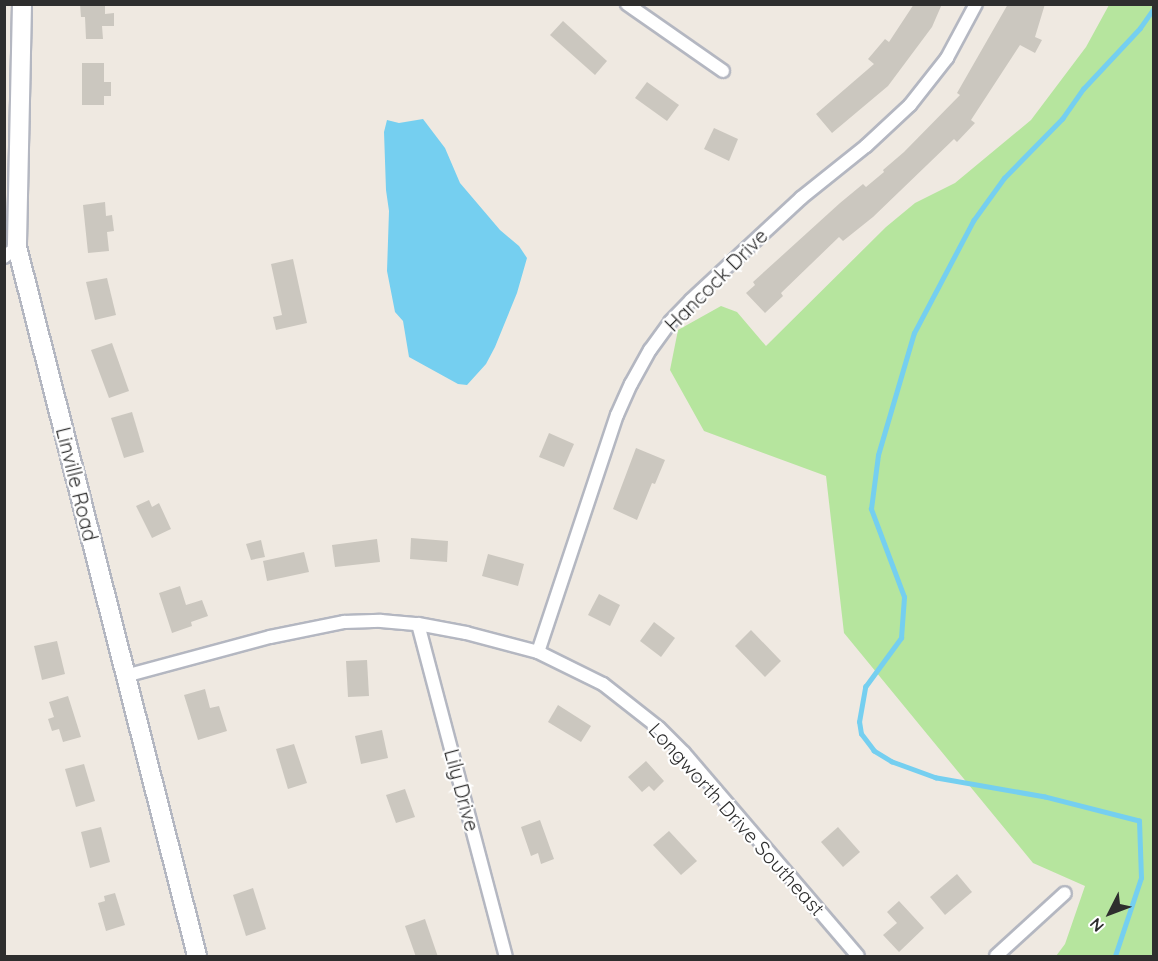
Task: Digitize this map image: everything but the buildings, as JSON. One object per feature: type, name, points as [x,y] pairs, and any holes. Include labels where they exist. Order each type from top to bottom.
[{"type":"main road","name":"Linville Road","points":[[22,4],[11,252],[125,676],[197,957]]},
{"type":"street","points":[[627,4],[723,71]]},
{"type":"street","name":"Hancock Drive","points":[[538,652],[617,415],[650,350],[670,322],[691,300],[801,198],[866,146],[910,105],[947,58],[976,4]]},
{"type":"street","name":"Longworth Drive Southeast","points":[[125,676],[270,638],[335,624],[381,621],[418,624],[466,633],[538,652],[603,684],[659,728],[684,753],[858,957]]},
{"type":"street","name":"Lily Drive","points":[[418,624],[506,957]]},
{"type":"street","points":[[996,957],[1065,894]]},
{"type":"green space","points":[[1109,5],[1154,5],[1153,956],[1056,956],[1065,944],[1085,886],[1033,863],[844,633],[826,476],[704,431],[670,370],[678,330],[721,306],[737,312],[766,346],[886,227],[915,203],[955,183],[1031,120],[1086,47]]},
{"type":"water","points":[[423,119],[445,148],[460,183],[500,230],[519,246],[527,258],[517,293],[495,347],[486,364],[467,385],[458,384],[409,357],[403,321],[395,312],[387,271],[389,211],[384,132],[387,120],[399,123]]},
{"type":"waterway","points":[[1115,956],[1141,878],[1139,821],[1045,797],[936,778],[892,762],[874,751],[861,734],[859,722],[865,687],[901,638],[904,597],[871,509],[878,455],[914,333],[973,221],[1004,178],[1062,119],[1083,89],[1140,28],[1154,8]]}]
